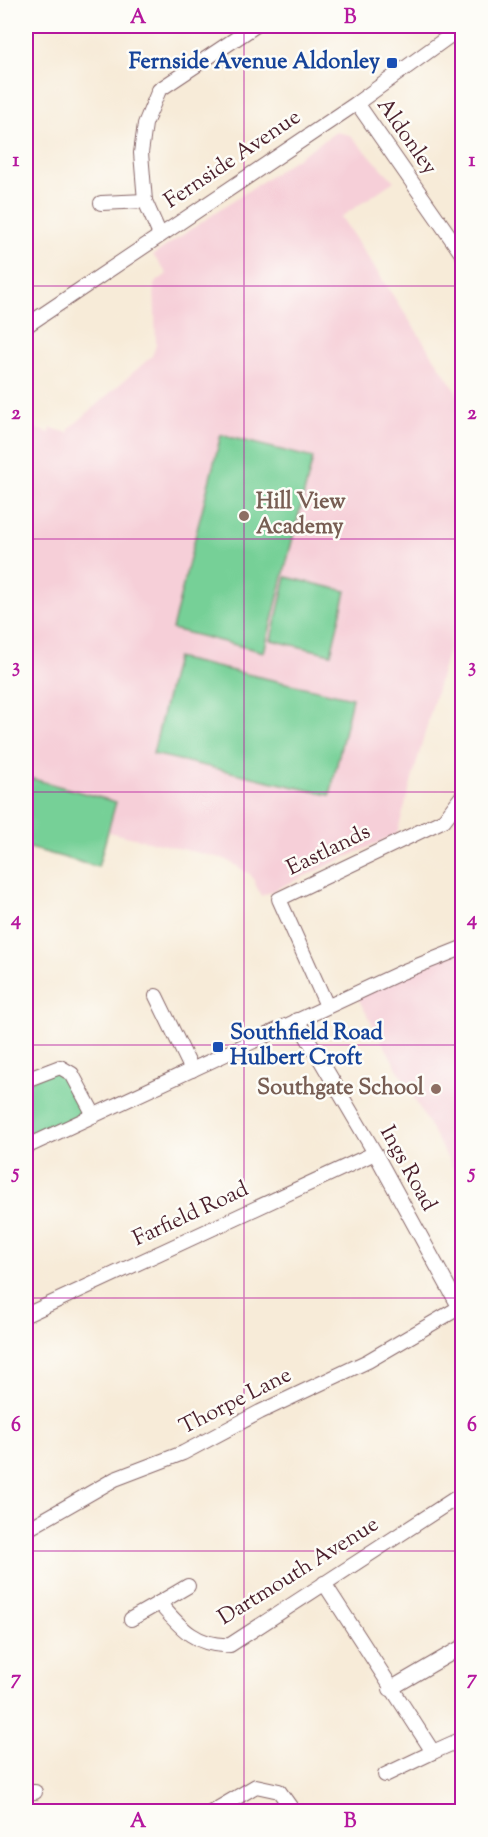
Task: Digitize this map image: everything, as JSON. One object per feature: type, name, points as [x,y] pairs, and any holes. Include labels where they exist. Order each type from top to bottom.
[{"type":"street","points":[[160,235],[145,201],[141,153],[145,124],[159,90],[255,26]]},
{"type":"street","name":"Fernside Avenue","points":[[26,326],[357,103],[462,27]]},
{"type":"street","name":"Aldonley","points":[[357,103],[462,254]]},
{"type":"street","name":"Fernside Avenue","points":[[101,203],[145,201]]},
{"type":"street","name":"Eastlands","points":[[327,1006],[279,899],[444,820],[462,796]]},
{"type":"street","points":[[26,1147],[327,1006],[462,948]]},
{"type":"street","points":[[156,996],[192,1070]]},
{"type":"street","name":"Ings Road","points":[[297,1020],[462,1309]]},
{"type":"street","points":[[26,1080],[60,1067],[72,1074],[94,1115]]},
{"type":"street","name":"Farfield Road","points":[[26,1315],[375,1153]]},
{"type":"street","name":"Thorpe Lane","points":[[26,1530],[115,1479],[183,1453],[260,1412],[368,1361],[462,1309]]},
{"type":"street","name":"Dartmouth Avenue","points":[[159,1603],[192,1636],[216,1646],[230,1645],[462,1494]]},
{"type":"street","points":[[324,1583],[390,1689],[433,1752]]},
{"type":"street","points":[[131,1619],[188,1586]]},
{"type":"street","points":[[390,1689],[462,1647]]},
{"type":"street","points":[[385,1775],[462,1739]]},
{"type":"street","points":[[212,1812],[256,1786],[279,1791],[294,1812]]},
{"type":"shaded area","name":"Hill View Academy","points":[[336,132],[350,135],[394,181],[341,217],[462,400],[462,599],[397,834],[261,896],[251,875],[225,859],[108,832],[98,867],[26,847],[26,426],[50,433],[51,428],[69,433],[69,429],[152,356],[156,345],[154,284],[167,274],[153,255]]},
{"type":"shaded area","name":"Southgate School","points":[[462,948],[462,1184],[355,993]]},
{"type":"green space","points":[[221,435],[313,458],[264,652],[172,629]]},
{"type":"green space","points":[[286,577],[346,591],[331,654],[271,640]]},
{"type":"green space","points":[[176,658],[352,698],[330,795],[153,754]]},
{"type":"green space","points":[[26,777],[116,802],[98,867],[26,847]]},
{"type":"green space","points":[[60,1067],[94,1115],[26,1147],[26,1082]]},
{"type":"place","name":"Fernside Avenue Aldonley","points":[[392,63]]},
{"type":"place","name":"Hill View Academy","points":[[244,516]]},
{"type":"place","name":"Southfield Road Hulbert Croft","points":[[218,1047]]},
{"type":"place","name":"Southgate School","points":[[436,1089]]}]
